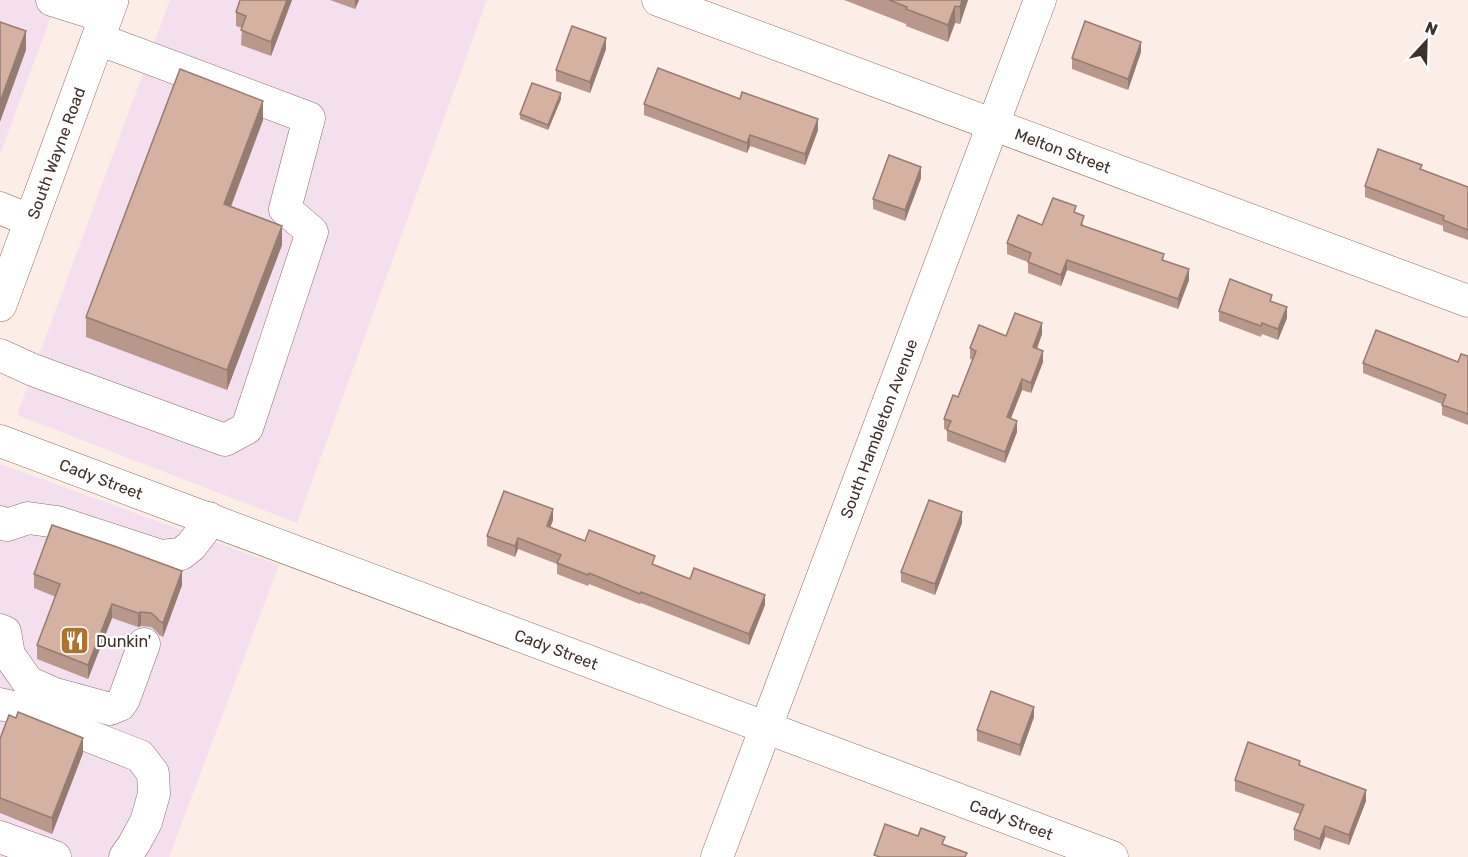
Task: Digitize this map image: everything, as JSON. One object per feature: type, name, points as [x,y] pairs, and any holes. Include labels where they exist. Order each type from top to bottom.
[{"type":"main road","name":"South Wayne Road","points":[[0,304],[106,19]]},
{"type":"street","points":[[0,355],[33,370],[225,440],[247,428],[312,232],[285,208],[309,118],[106,19],[52,0]]},
{"type":"street","name":"Melton Street","points":[[658,0],[1468,301]]},
{"type":"street","name":"South Hambleton Avenue","points":[[717,857],[1040,0]]},
{"type":"street","points":[[0,208],[31,221]]},
{"type":"street","name":"Cady Street","points":[[0,441],[1112,857]]},
{"type":"street","points":[[0,522],[7,525],[28,518],[57,522],[161,556],[181,554],[202,532],[209,518]]},
{"type":"street","points":[[0,630],[5,632],[9,655],[28,682],[55,694],[110,709],[120,705],[124,699],[144,644]]},
{"type":"street","points":[[0,704],[17,708],[140,756],[153,773],[154,794],[146,822],[125,857]]},
{"type":"street","points":[[0,837],[55,857]]},
{"type":"shaded area","points":[[0,0],[57,0],[0,154]]},
{"type":"shaded area","points":[[170,0],[487,0],[297,523],[17,415]]},
{"type":"shaded area","points":[[0,464],[279,565],[169,857],[0,857]]},
{"type":"building","points":[[240,0],[287,0],[271,42],[241,30],[246,16],[236,12]]},
{"type":"building","points":[[889,0],[962,0],[960,7],[955,6],[948,25]]},
{"type":"building","points":[[1085,21],[1141,42],[1128,79],[1072,58]]},
{"type":"building","points":[[0,22],[26,31],[0,102]]},
{"type":"building","points":[[572,26],[606,38],[590,82],[556,70]]},
{"type":"building","points":[[658,68],[740,99],[742,92],[818,119],[805,154],[750,135],[747,143],[644,104]]},
{"type":"building","points":[[180,69],[263,101],[224,204],[282,226],[227,370],[86,317]]},
{"type":"building","points":[[532,83],[561,93],[548,125],[520,114]]},
{"type":"building","points":[[1378,149],[1422,165],[1420,169],[1468,187],[1468,230],[1443,220],[1444,216],[1365,186]]},
{"type":"building","points":[[889,155],[921,167],[905,210],[873,199]]},
{"type":"building","points":[[1053,198],[1076,206],[1074,212],[1084,216],[1081,225],[1164,254],[1162,260],[1189,269],[1178,299],[1067,260],[1061,275],[1028,262],[1031,253],[1007,243],[1018,215],[1042,225]]},
{"type":"building","points":[[1230,279],[1272,295],[1270,301],[1287,307],[1278,329],[1262,323],[1261,326],[1219,311]]},
{"type":"building","points":[[1015,313],[1042,323],[1033,347],[1043,351],[1031,383],[1022,379],[1007,417],[1017,421],[1005,452],[947,430],[951,421],[944,419],[953,395],[958,397],[976,351],[970,348],[979,325],[1006,336]]},
{"type":"building","points":[[1376,330],[1458,362],[1461,354],[1468,356],[1468,414],[1442,405],[1446,395],[1363,363]]},
{"type":"building","points":[[504,491],[553,509],[547,526],[585,541],[589,530],[655,556],[652,564],[690,579],[694,568],[765,595],[749,634],[641,592],[640,594],[589,573],[588,575],[557,563],[561,555],[518,538],[515,546],[487,536]]},
{"type":"building","points":[[929,500],[962,512],[935,584],[901,572]]},
{"type":"building","points":[[52,525],[182,571],[163,623],[151,613],[138,613],[112,604],[88,665],[37,645],[60,584],[34,574]]},
{"type":"building","points":[[991,691],[1034,707],[1020,745],[977,730]]},
{"type":"building","points":[[18,712],[83,738],[52,818],[0,798],[0,739],[9,715],[16,718]]},
{"type":"building","points":[[1248,742],[1300,761],[1299,765],[1366,790],[1349,835],[1325,826],[1320,839],[1294,829],[1304,805],[1235,780]]},
{"type":"building","points":[[885,824],[918,836],[921,828],[945,837],[942,844],[967,853],[965,857],[880,857],[874,855]]},
{"type":"place","name":"Dunkin'","points":[[75,641]]}]
